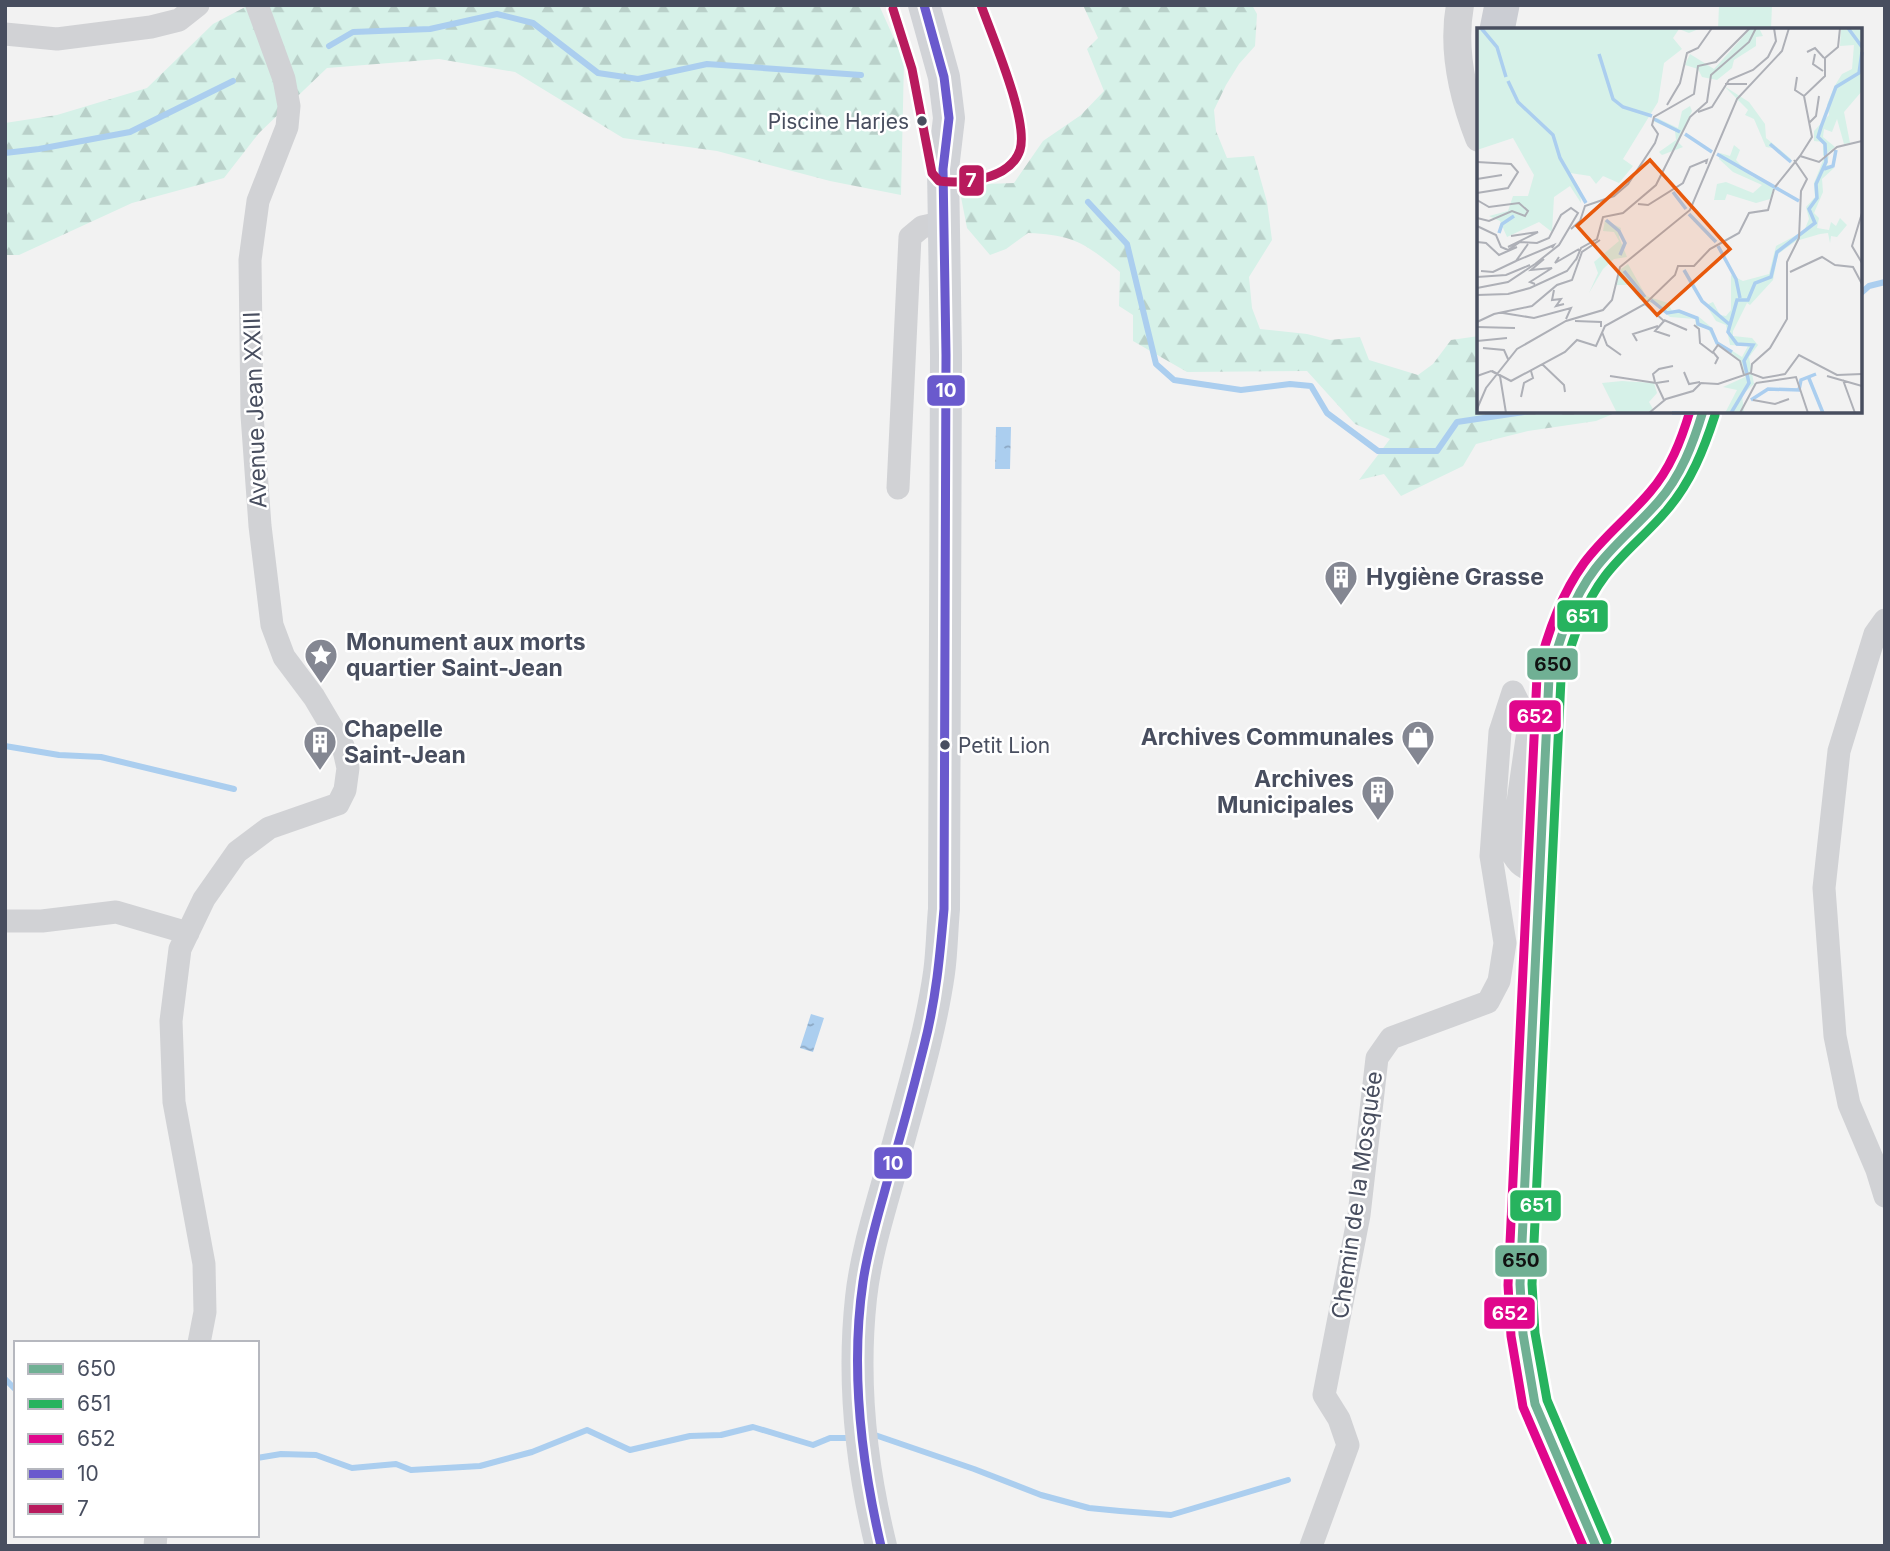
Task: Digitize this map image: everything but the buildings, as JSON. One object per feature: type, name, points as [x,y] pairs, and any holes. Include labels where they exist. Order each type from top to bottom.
[{"type":"main road","points":[[881,1546],[869,1498],[861,1443],[858,1349],[861,1297],[873,1235],[918,1067],[939,973],[944,909],[946,355],[943,169],[925,73],[904,5]]},
{"type":"main road","points":[[924,5],[938,48],[949,118],[943,169]]},
{"type":"main road","points":[[1497,28],[1502,5]]},
{"type":"main road","points":[[1517,28],[1520,5]]},
{"type":"main road","points":[[1597,1546],[1535,1405],[1523,1334],[1520,1284],[1549,677],[1561,635],[1576,600],[1594,571],[1676,479],[1687,458],[1698,418]]},
{"type":"street","points":[[5,34],[57,38],[151,27],[179,20],[198,5]]},
{"type":"street","name":"Avenue Jean XXIII","points":[[188,933],[204,899],[237,852],[269,828],[338,804],[345,790],[348,768],[343,746],[314,697],[284,657],[272,625],[260,526],[252,415],[250,260],[258,201],[287,127],[289,106],[284,79],[257,5]]},
{"type":"street","points":[[1460,5],[1456,34],[1458,51],[1468,109],[1477,133]]},
{"type":"street","points":[[5,45],[44,37]]},
{"type":"street","points":[[898,488],[910,237],[922,227],[945,222]]},
{"type":"street","points":[[1885,620],[1875,634],[1839,751],[1824,888],[1835,1036],[1850,1104],[1885,1196]]},
{"type":"street","name":"Chemin de la Mosquée","points":[[1311,1546],[1348,1445],[1339,1419],[1324,1395],[1359,1216],[1377,1058],[1391,1038],[1488,1002],[1499,981],[1505,943],[1491,856],[1500,732],[1513,692],[1529,724],[1511,850],[1518,864],[1540,873]]},
{"type":"street","points":[[5,921],[42,921],[117,912],[188,933],[180,949],[171,1021],[174,1102],[204,1264],[205,1312],[199,1341]]},
{"type":"green space","points":[[249,5],[879,5],[904,61],[901,195],[830,181],[717,151],[623,138],[515,72],[439,59],[327,68],[259,133],[224,178],[132,203],[19,255],[5,255],[5,123],[57,115],[147,88],[213,24]]},
{"type":"green space","points":[[1083,5],[1252,5],[1257,14],[1255,46],[1239,64],[1214,110],[1216,131],[1227,158],[1254,156],[1267,202],[1272,240],[1249,277],[1252,308],[1260,329],[1307,334],[1330,340],[1360,337],[1369,360],[1418,375],[1433,364],[1451,340],[1477,336],[1477,413],[1615,413],[1596,421],[1528,431],[1476,444],[1463,466],[1401,496],[1384,474],[1359,480],[1390,439],[1355,424],[1307,371],[1187,372],[1133,341],[1133,315],[1119,306],[1120,272],[1078,242],[1057,236],[1028,233],[1006,249],[990,255],[967,228],[961,197],[986,184],[1014,183],[1043,141],[1081,115],[1104,91],[1087,49],[1098,38]]},
{"type":"green space","points":[[1719,5],[1772,5],[1771,28],[1718,28]]},
{"type":"water","points":[[996,427],[1011,427],[1010,469],[995,469]]},
{"type":"water","points":[[811,1014],[824,1018],[813,1052],[800,1048]]},
{"type":"waterway","points":[[329,46],[353,32],[430,29],[497,14],[533,23],[598,73],[638,79],[707,64],[861,75]]},
{"type":"waterway","points":[[5,153],[130,132],[233,81]]},
{"type":"waterway","points":[[1088,202],[1127,244],[1156,364],[1174,380],[1241,390],[1290,384],[1311,386],[1327,413],[1378,451],[1437,451],[1457,422],[1517,413]]},
{"type":"waterway","points":[[1862,292],[1869,286],[1885,282]]},
{"type":"waterway","points":[[5,746],[59,755],[101,757],[234,789]]},
{"type":"waterway","points":[[5,1379],[14,1388]]},
{"type":"waterway","points":[[259,1458],[281,1454],[316,1455],[352,1468],[396,1464],[411,1470],[480,1466],[532,1452],[587,1430],[630,1450],[690,1436],[721,1435],[753,1427],[813,1445],[830,1438],[849,1438]]},
{"type":"waterway","points":[[875,1435],[1041,1495],[1089,1508],[1171,1515],[1288,1480]]},
{"type":"transit line","name":"10","points":[[881,1546],[863,1448],[858,1382],[859,1315],[871,1243],[928,1029],[937,978],[944,909],[946,355],[943,169],[949,118],[944,77],[924,5]]},
{"type":"transit line","name":"7","points":[[893,9],[912,69],[932,173],[939,181],[961,182],[997,174],[1015,160],[1020,150],[1021,137],[1015,100],[981,5]]},
{"type":"transit line","name":"652","points":[[1583,1546],[1523,1407],[1511,1336],[1508,1285],[1537,676],[1555,617],[1575,576],[1599,544],[1657,483],[1674,454],[1689,413]]},
{"type":"transit line","name":"650","points":[[1596,1546],[1535,1404],[1523,1334],[1520,1284],[1549,677],[1562,634],[1579,594],[1602,560],[1658,502],[1673,481],[1690,447],[1702,413]]},
{"type":"transit line","name":"651","points":[[1607,1541],[1547,1400],[1535,1333],[1532,1284],[1561,679],[1578,625],[1590,600],[1612,567],[1676,499],[1696,465],[1715,415]]},
{"type":"place","name":"Piscine Harjes","points":[[922,121]]},
{"type":"place","name":"Hygiène Grasse","points":[[1341,607]]},
{"type":"place","name":"Monument aux morts quartier Saint-Jean","points":[[321,685]]},
{"type":"place","name":"Petit Lion","points":[[945,745]]},
{"type":"place","name":"Archives Communales","points":[[1418,767]]},
{"type":"place","name":"Chapelle Saint-Jean","points":[[320,772]]},
{"type":"place","name":"Archives Municipales","points":[[1378,822]]}]
